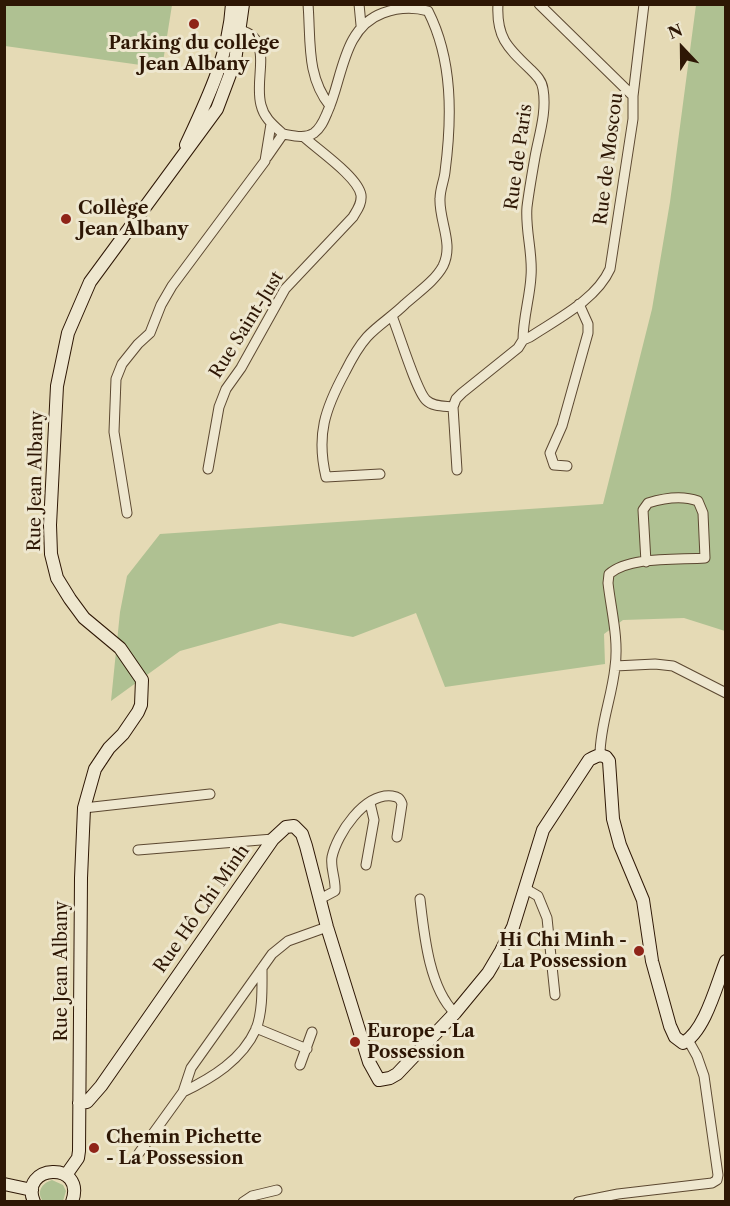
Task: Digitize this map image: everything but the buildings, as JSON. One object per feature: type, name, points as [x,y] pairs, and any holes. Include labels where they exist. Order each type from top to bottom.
[{"type":"street","name":"Rue Jean Albany","points":[[232,4],[235,29]]},
{"type":"street","name":"Rue Jean Albany","points":[[66,1175],[78,1158],[79,1151],[81,878],[84,808],[95,769],[138,712],[141,705],[142,680],[120,648],[84,618],[69,599],[57,578],[51,554],[50,525],[57,386],[68,333],[90,282],[177,164],[211,92],[243,4]]},
{"type":"street","points":[[308,4],[312,72],[320,93],[330,106]]},
{"type":"street","points":[[359,4],[361,25]]},
{"type":"street","name":"Rue de Paris","points":[[498,4],[497,21],[502,40],[537,76],[544,90],[542,126],[527,210],[531,278],[523,340]]},
{"type":"street","name":"Rue de Moscou","points":[[523,340],[579,304],[607,277],[612,263],[633,119],[633,96],[644,4]]},
{"type":"street","points":[[543,6],[633,96]]},
{"type":"street","points":[[235,29],[252,34],[260,48],[259,95],[265,116],[283,134],[304,137],[317,131],[330,106],[351,41],[361,25],[386,12],[409,8],[430,8],[440,36],[447,69],[449,95],[445,172],[440,199],[447,252],[439,272],[367,338],[353,357],[334,391],[321,432],[322,461],[326,477],[380,474]]},
{"type":"street","points":[[265,161],[271,123]]},
{"type":"street","points":[[127,513],[114,432],[116,379],[122,364],[150,333],[161,305],[172,286],[283,134]]},
{"type":"street","name":"Rue Saint-Just","points":[[208,469],[219,406],[226,389],[241,368],[285,289],[360,207],[361,196],[353,181],[304,137]]},
{"type":"street","points":[[567,466],[554,465],[550,453],[562,426],[588,333],[588,324],[579,304]]},
{"type":"street","points":[[392,316],[419,388],[426,399],[435,405],[453,407]]},
{"type":"street","points":[[457,470],[453,407],[462,393],[518,348],[523,340]]},
{"type":"street","points":[[646,562],[643,510],[648,503],[660,499],[688,498],[698,501],[703,513],[705,558],[646,562],[630,563],[616,567],[609,574],[608,583],[616,641],[615,666],[602,731],[600,755],[606,757],[610,767],[613,819],[620,845],[643,900],[652,961],[670,1026],[678,1041],[683,1043],[688,1040],[700,1025],[726,961]]},
{"type":"street","points":[[615,666],[655,664],[673,666],[726,693]]},
{"type":"street","name":"Rue Hô Chi Minh","points":[[79,1103],[87,1102],[101,1086],[273,839],[286,827],[294,826],[298,829],[306,846],[327,927],[369,1062],[379,1080],[397,1074],[455,1013],[488,972],[513,927],[543,830],[589,760],[600,755]]},
{"type":"street","points":[[84,808],[210,794]]},
{"type":"street","points":[[320,899],[335,891],[332,858],[339,839],[352,818],[370,803],[386,796],[396,796],[400,799],[402,804],[398,837]]},
{"type":"street","points":[[366,865],[374,820],[370,803]]},
{"type":"street","points":[[138,850],[273,839]]},
{"type":"street","points":[[526,889],[538,896],[547,918],[555,995]]},
{"type":"street","points":[[420,900],[425,939],[437,984],[443,1000],[455,1013]]},
{"type":"street","points":[[139,1153],[183,1092],[191,1068],[279,947],[288,941],[327,927]]},
{"type":"street","points":[[183,1092],[227,1065],[246,1044],[256,1028],[261,1000],[262,968]]},
{"type":"street","points":[[256,1028],[307,1049]]},
{"type":"street","points":[[300,1065],[312,1032]]},
{"type":"street","points":[[578,1202],[618,1194],[712,1183],[717,1180],[704,1076],[688,1040]]},
{"type":"street","points":[[4,1184],[33,1196],[37,1179],[48,1172],[60,1172],[66,1175],[73,1186],[72,1202]]},
{"type":"street","points":[[243,1202],[252,1196],[277,1190]]},
{"type":"green space","points":[[4,5],[172,5],[162,68],[5,46]]},
{"type":"green space","points":[[696,5],[725,5],[725,631],[684,618],[623,620],[604,634],[605,664],[445,687],[416,613],[353,637],[280,623],[180,651],[111,701],[120,612],[127,576],[160,534],[603,504],[652,309],[670,202]]},
{"type":"green space","points":[[52,1180],[63,1185],[66,1191],[63,1201],[43,1201],[41,1198],[41,1188]]},
{"type":"place","name":"Parking du collège Jean Albany","points":[[194,24]]},
{"type":"place","name":"Collège Jean Albany","points":[[66,219]]},
{"type":"place","name":"Hi Chi Minh - La Possession","points":[[639,951]]},
{"type":"place","name":"Europe - La Possession","points":[[355,1042]]},
{"type":"place","name":"Chemin Pichette - La Possession","points":[[94,1148]]}]
